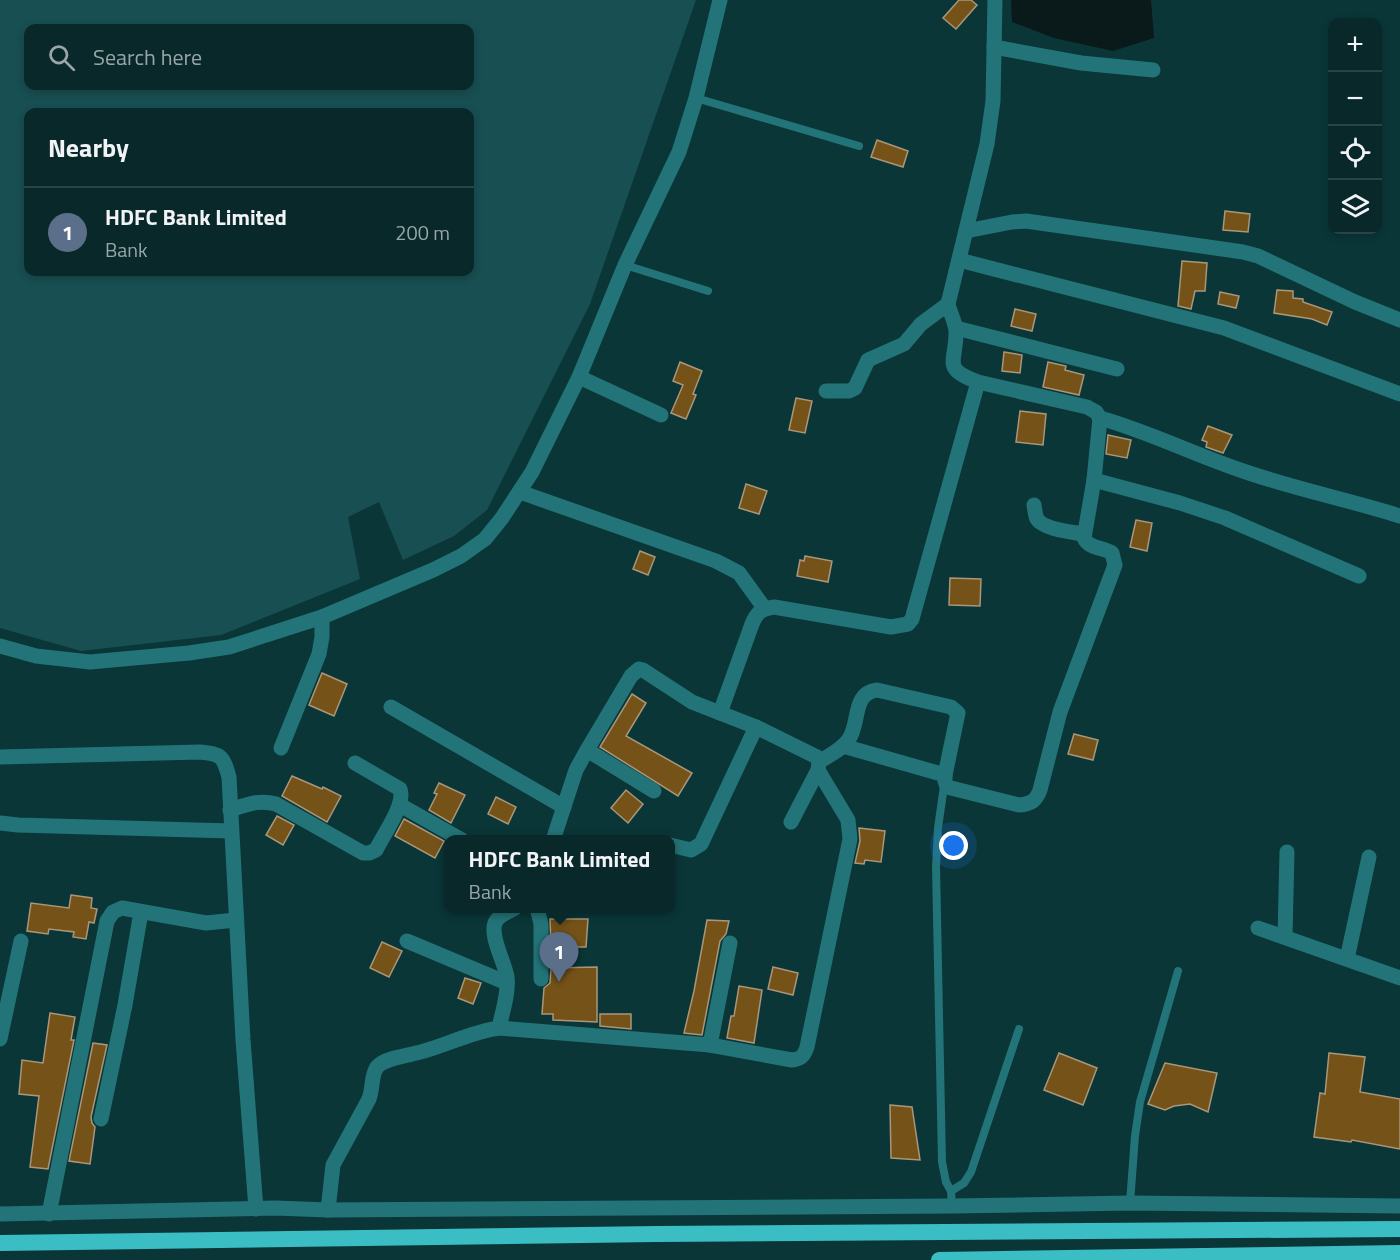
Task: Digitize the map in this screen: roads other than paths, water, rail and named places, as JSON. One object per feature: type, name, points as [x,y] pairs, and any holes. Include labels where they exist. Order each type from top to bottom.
[{"type":"highway","points":[[0,1243],[705,1234],[1400,1229]]},
{"type":"highway","points":[[939,1260],[1400,1254]]},
{"type":"street","points":[[0,645],[36,656],[90,662],[229,647],[322,617],[433,570],[460,556],[485,538],[502,518],[532,472],[579,377],[625,265],[679,152],[696,98],[720,0]]},
{"type":"street","points":[[995,0],[993,101],[987,144],[948,304],[956,328],[953,356],[955,370],[961,376],[978,382],[1087,407],[1096,412],[1100,418],[1156,436],[1245,472],[1400,516]]},
{"type":"street","points":[[994,46],[1081,63],[1153,70]]},
{"type":"street","points":[[966,231],[1026,221],[1243,252],[1258,256],[1363,306],[1400,320]]},
{"type":"street","points":[[959,260],[1224,328],[1400,394]]},
{"type":"street","points":[[826,391],[849,391],[855,388],[868,360],[904,344],[921,324],[948,304]]},
{"type":"street","points":[[956,328],[1117,369]]},
{"type":"street","points":[[579,377],[661,415]]},
{"type":"street","points":[[720,713],[752,624],[757,613],[765,609],[774,607],[891,627],[908,624],[912,619],[978,382]]},
{"type":"street","points":[[791,822],[819,766],[850,737],[855,726],[860,700],[868,691],[877,690],[951,707],[958,712],[959,718],[945,778],[947,787],[1019,805],[1036,800],[1060,712],[1115,565],[1112,553],[1086,543],[1083,534],[1094,480],[1100,418]]},
{"type":"street","points":[[1094,480],[1225,518],[1359,576]]},
{"type":"street","points":[[520,492],[716,561],[739,573],[765,609]]},
{"type":"street","points":[[1034,505],[1036,518],[1046,526],[1083,534]]},
{"type":"street","points":[[281,748],[319,654],[322,617]]},
{"type":"street","points":[[328,1210],[333,1165],[373,1090],[374,1072],[377,1067],[391,1059],[430,1050],[478,1032],[499,1029],[710,1045],[792,1060],[800,1059],[804,1054],[850,839],[848,820],[812,753],[692,702],[639,669],[631,676],[576,770],[555,835]]},
{"type":"street","points":[[392,707],[564,807]]},
{"type":"street","points":[[675,847],[691,850],[701,844],[756,728]]},
{"type":"street","points":[[843,746],[945,778]]},
{"type":"street","points":[[587,750],[654,791]]},
{"type":"street","points":[[0,757],[200,752],[217,754],[225,761],[229,777],[236,920],[256,1209]]},
{"type":"street","points":[[230,810],[256,801],[276,804],[363,853],[369,854],[376,850],[400,805],[402,795],[400,789],[354,763]]},
{"type":"street","points":[[400,805],[453,835]]},
{"type":"street","points":[[0,823],[231,831]]},
{"type":"street","points":[[1285,937],[1287,852]]},
{"type":"street","points":[[1347,959],[1369,857]]},
{"type":"street","points":[[49,1214],[107,921],[113,912],[122,908],[206,923],[236,920]]},
{"type":"street","points":[[101,1119],[125,1005],[141,912]]},
{"type":"street","points":[[499,1029],[507,975],[494,927],[496,921],[507,913]]},
{"type":"street","points":[[538,913],[541,924],[542,979]]},
{"type":"street","points":[[1258,928],[1400,978]]},
{"type":"street","points":[[0,1039],[21,941]]},
{"type":"street","points":[[407,941],[507,983]]},
{"type":"street","points":[[710,1045],[730,943]]},
{"type":"street","points":[[0,1214],[951,1199],[1400,1206]]},
{"type":"lane","points":[[696,98],[859,146]]},
{"type":"lane","points":[[625,265],[708,291]]},
{"type":"lane","points":[[945,778],[938,828],[936,879],[942,1162],[951,1199]]},
{"type":"lane","points":[[1130,1203],[1140,1102],[1178,972]]},
{"type":"lane","points":[[951,1199],[971,1172],[1019,1029]]},
{"type":"place","name":"HDFC Bank Limited","points":[[559,982]]}]
